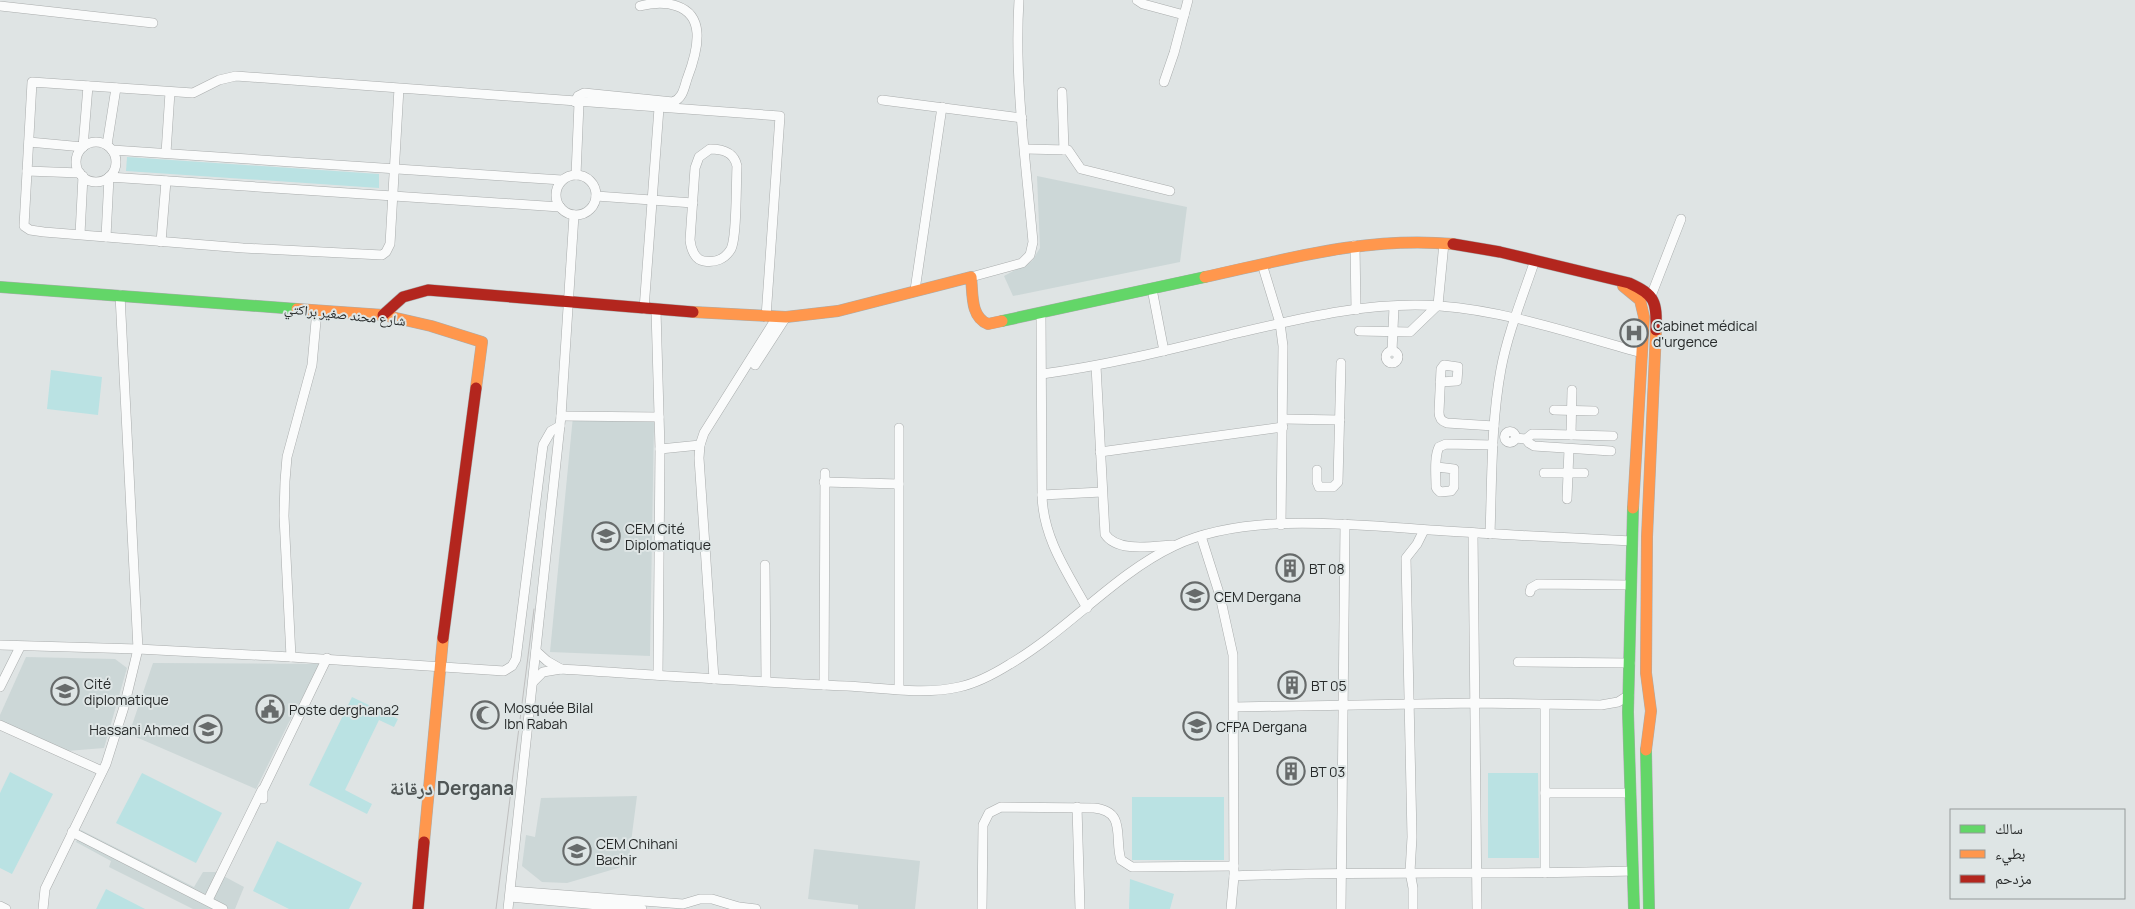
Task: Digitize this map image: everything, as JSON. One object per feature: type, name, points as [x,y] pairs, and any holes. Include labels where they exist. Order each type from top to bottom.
[{"type":"street","points":[[383,315],[397,300],[411,292],[428,290],[656,310],[776,317],[815,316],[1022,263],[1030,255],[1033,242],[1022,118],[1017,30],[1019,0]]},
{"type":"street","points":[[1137,0],[1143,4],[1184,15]]},
{"type":"street","points":[[1164,82],[1188,0]]},
{"type":"street","points":[[576,175],[578,96],[584,93],[673,102],[681,97],[695,51],[697,32],[695,24],[688,12],[677,4],[654,3],[640,6]]},
{"type":"street","points":[[0,6],[153,23]]},
{"type":"street","points":[[399,88],[390,244],[382,255],[161,242],[37,231],[24,226],[32,82],[193,93],[219,80],[236,76],[399,88],[577,103],[780,116],[776,317],[756,365]]},
{"type":"street","points":[[80,234],[81,175],[77,165],[77,158],[83,147],[88,86]]},
{"type":"street","points":[[27,171],[81,175],[94,182],[109,177],[115,169],[116,162],[110,148],[116,88]]},
{"type":"street","points":[[166,154],[170,92]]},
{"type":"street","points":[[1062,92],[1064,150]]},
{"type":"street","points":[[882,100],[942,106],[1022,118]]},
{"type":"street","points":[[915,290],[942,106]]},
{"type":"street","points":[[644,309],[659,108]]},
{"type":"street","points":[[29,142],[83,147],[95,142],[110,148],[166,154],[562,180],[576,175],[592,183],[596,196],[591,208],[574,215],[567,213],[560,207],[556,198],[556,192],[562,180]]},
{"type":"street","points":[[710,149],[727,151],[732,155],[737,166],[733,243],[730,250],[721,259],[702,261],[695,256],[691,248],[693,202],[695,168],[699,157],[710,149]]},
{"type":"street","points":[[1025,149],[1068,150],[1081,169],[1170,191]]},
{"type":"street","points":[[109,177],[560,207]]},
{"type":"street","points":[[106,237],[109,177]]},
{"type":"street","points":[[161,242],[166,181]]},
{"type":"street","points":[[596,196],[693,202]]},
{"type":"street","points":[[508,909],[561,416],[574,215]]},
{"type":"street","points":[[1651,296],[1681,219]]},
{"type":"street","points":[[971,277],[977,317],[981,322],[988,324],[1355,245],[1400,241],[1444,243],[1535,260],[1635,285],[1651,296],[1657,309],[1647,537],[1646,673],[1650,697],[1650,718],[1646,741],[1648,909]]},
{"type":"street","points":[[1359,331],[1406,332],[1413,330],[1438,306],[1444,243]]},
{"type":"street","points":[[1355,245],[1356,310]]},
{"type":"street","points":[[1490,534],[1493,440],[1501,368],[1535,260]]},
{"type":"street","points":[[1262,264],[1280,323],[1282,346],[1281,525]]},
{"type":"street","points":[[1608,278],[1633,292],[1643,305],[1644,316],[1632,541],[1628,718],[1634,909]]},
{"type":"street","name":"شارع محند صغير براكتي","points":[[0,287],[383,315],[431,326],[482,342],[440,666]]},
{"type":"street","points":[[1152,288],[1164,351]]},
{"type":"street","points":[[42,908],[45,889],[102,771],[124,707],[138,649],[120,295]]},
{"type":"street","points":[[1392,351],[1394,306]]},
{"type":"street","points":[[1042,374],[1096,366],[1280,323],[1356,310],[1394,306],[1438,306],[1480,310],[1642,353]]},
{"type":"street","points":[[291,656],[284,516],[285,481],[287,457],[312,365],[317,310]]},
{"type":"street","points":[[656,310],[660,449],[658,675]]},
{"type":"street","points":[[1040,314],[1042,495],[1044,519],[1052,542],[1088,608]]},
{"type":"street","points":[[714,678],[699,458],[700,445],[704,433],[776,317]]},
{"type":"street","points":[[1317,470],[1317,482],[1320,487],[1331,488],[1337,484],[1339,478],[1342,364]]},
{"type":"street","points":[[1096,366],[1103,530],[1111,542],[1121,546],[1175,545]]},
{"type":"street","points":[[1440,382],[1439,415],[1442,420],[1447,423],[1494,426]]},
{"type":"street","points":[[1571,435],[1572,390]]},
{"type":"street","points":[[1554,410],[1594,411]]},
{"type":"street","points":[[561,416],[659,417]]},
{"type":"street","points":[[1100,452],[1282,423],[1340,420]]},
{"type":"street","points":[[0,646],[138,649],[291,656],[500,671],[512,666],[516,659],[543,445],[551,432],[560,426]]},
{"type":"street","points":[[899,428],[899,688]]},
{"type":"street","points":[[1437,466],[1437,451],[1443,444],[1493,440],[1504,436],[1506,432],[1512,431],[1515,434],[1515,438],[1526,439],[1532,446],[1612,452]]},
{"type":"street","points":[[1526,439],[1532,434],[1613,436]]},
{"type":"street","points":[[660,449],[700,445]]},
{"type":"street","points":[[1567,500],[1569,448]]},
{"type":"street","points":[[1544,473],[1584,473]]},
{"type":"street","points":[[824,685],[824,478],[898,484]]},
{"type":"street","points":[[1042,495],[1102,492]]},
{"type":"street","points":[[533,682],[543,672],[561,669],[940,690],[962,686],[982,680],[1037,647],[1131,573],[1175,545],[1201,536],[1243,526],[1344,524],[1632,541]]},
{"type":"street","points":[[1341,909],[1344,524]]},
{"type":"street","points":[[1413,909],[1413,888],[1410,872],[1412,837],[1406,558],[1417,544],[1424,530]]},
{"type":"street","points":[[1473,533],[1477,909]]},
{"type":"street","points":[[1201,536],[1230,640],[1234,669],[1234,876],[1231,909]]},
{"type":"street","points":[[529,556],[546,558]]},
{"type":"street","points":[[765,565],[766,681]]},
{"type":"street","points":[[1530,592],[1531,588],[1538,584],[1631,585]]},
{"type":"street","points":[[0,687],[20,647]]},
{"type":"street","points":[[536,651],[547,662],[561,669]]},
{"type":"street","points":[[208,900],[263,794],[327,658]]},
{"type":"street","points":[[1518,662],[1630,662]]},
{"type":"street","points":[[418,909],[440,666]]},
{"type":"street","points":[[1234,708],[1409,704],[1605,705],[1639,694],[1650,697]]},
{"type":"street","points":[[1545,705],[1545,873]]},
{"type":"street","points":[[1628,718],[1638,721],[1650,718]]},
{"type":"street","points":[[0,725],[102,771]]},
{"type":"street","points":[[1545,793],[1631,793]]},
{"type":"street","points":[[982,909],[983,825],[989,813],[1001,807],[1101,808],[1113,816],[1118,830],[1120,855],[1128,866],[1137,868],[1234,866]]},
{"type":"street","points":[[1077,807],[1080,909]]},
{"type":"street","points":[[72,832],[223,909]]},
{"type":"street","points":[[1234,876],[1342,872],[1545,873],[1633,871]]},
{"type":"street","points":[[510,894],[642,909]]},
{"type":"street","points":[[614,905],[694,905],[709,899],[739,907],[756,909]]},
{"type":"street","points":[[709,899],[710,909]]},
{"type":"street","points":[[0,906],[6,909]]},
{"type":"shaded area","points":[[127,157],[379,174],[379,188],[126,171]]},
{"type":"shaded area","points":[[1037,176],[1187,207],[1180,262],[1013,296],[1004,276],[1032,261],[1040,248]]},
{"type":"shaded area","points":[[51,370],[102,377],[98,415],[47,409]]},
{"type":"shaded area","name":"CEM Cité Diplomatique","points":[[573,416],[654,420],[650,656],[550,652]]},
{"type":"shaded area","name":"Cité diplomatique","points":[[26,657],[115,659],[127,668],[104,748],[67,751],[0,720],[0,715]]},
{"type":"shaded area","name":"Hassani Ahmed","points":[[153,663],[321,664],[288,724],[256,789],[129,734]]},
{"type":"shaded area","points":[[352,697],[398,719],[394,727],[379,720],[345,790],[372,804],[367,814],[309,785]]},
{"type":"shaded area","points":[[10,772],[53,794],[12,874],[0,868],[0,793]]},
{"type":"shaded area","points":[[142,773],[222,813],[196,863],[116,823]]},
{"type":"shaded area","points":[[1488,773],[1538,773],[1539,858],[1488,858]]},
{"type":"shaded area","name":"CEM Chihani Bachir","points":[[637,796],[628,865],[567,883],[542,882],[522,866],[526,835],[535,837],[541,798]]},
{"type":"shaded area","points":[[1132,797],[1224,797],[1224,860],[1132,860]]},
{"type":"shaded area","points":[[81,830],[194,887],[203,872],[216,872],[244,887],[235,909],[193,909],[109,867],[111,861],[76,842]]},
{"type":"shaded area","points":[[277,841],[362,883],[349,909],[289,909],[253,891]]},
{"type":"shaded area","points":[[814,849],[920,861],[915,909],[858,909],[858,905],[808,899]]},
{"type":"shaded area","points":[[1130,879],[1174,894],[1170,909],[1129,909]]},
{"type":"shaded area","points":[[106,889],[145,909],[96,909]]},
{"type":"tram line","points":[[496,909],[534,609]]},
{"type":"traffic: fast","points":[[1002,321],[1205,277]]},
{"type":"traffic: fast","points":[[0,287],[297,309]]},
{"type":"traffic: fast","points":[[1633,508],[1628,712],[1634,909]]},
{"type":"traffic: fast","points":[[1646,750],[1649,909]]},
{"type":"traffic: slow","points":[[1205,277],[1359,246],[1421,242],[1453,244]]},
{"type":"traffic: slow","points":[[693,312],[786,317],[838,311],[971,277],[975,310],[978,316],[988,324],[1002,321]]},
{"type":"traffic: slow","points":[[1623,286],[1640,300],[1644,317],[1633,508]]},
{"type":"traffic: slow","points":[[297,309],[383,315],[431,326],[482,342],[476,388]]},
{"type":"traffic: slow","points":[[1646,750],[1651,711],[1646,673],[1647,537],[1656,330]]},
{"type":"traffic: slow","points":[[424,842],[443,638]]},
{"type":"traffic: jam","points":[[1453,244],[1500,252],[1629,283],[1644,291],[1653,300],[1656,312],[1656,330]]},
{"type":"traffic: jam","points":[[383,315],[403,297],[428,290],[693,312]]},
{"type":"traffic: jam","points":[[443,638],[476,388]]},
{"type":"traffic: jam","points":[[418,909],[424,842]]},
{"type":"place","name":"Cabinet médical d'urgence","points":[[1634,333]]},
{"type":"place","name":"CEM Cité Diplomatique","points":[[606,536]]},
{"type":"place","name":"BT 08","points":[[1290,568]]},
{"type":"place","name":"CEM Dergana","points":[[1195,596]]},
{"type":"place","name":"BT 05","points":[[1292,685]]},
{"type":"place","name":"Cité diplomatique","points":[[65,691]]},
{"type":"place","name":"Poste derghana2","points":[[270,709]]},
{"type":"place","name":"Mosquée Bilal Ibn Rabah","points":[[485,715]]},
{"type":"place","name":"CFPA Dergana","points":[[1197,726]]},
{"type":"place","name":"Hassani Ahmed","points":[[208,729]]},
{"type":"place","name":"BT 03","points":[[1291,771]]},
{"type":"place","name":"CEM Chihani Bachir","points":[[577,851]]},
{"type":"district","name":"درقانة Dergana","points":[[452,788]]}]
